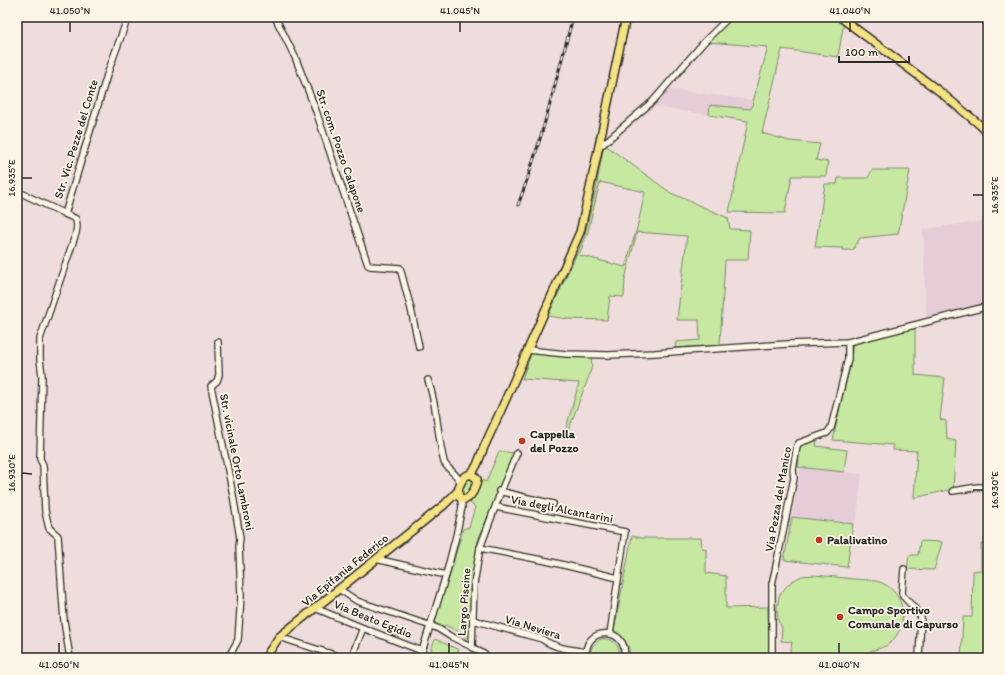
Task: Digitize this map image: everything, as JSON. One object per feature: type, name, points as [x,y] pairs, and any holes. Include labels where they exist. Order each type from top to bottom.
[{"type":"main road","points":[[471,476],[580,232],[626,17]]},
{"type":"main road","points":[[840,17],[939,91],[988,133]]},
{"type":"main road","points":[[462,497],[461,483],[464,477],[471,476]]},
{"type":"main road","points":[[462,497],[476,486],[477,482],[471,476]]},
{"type":"main road","name":"Via Epifania Federico","points":[[265,658],[279,637],[444,505],[462,497]]},
{"type":"street","name":"Str. Vic. Pezze del Conte","points":[[70,658],[64,621],[58,536],[49,528],[45,511],[43,465],[40,459],[42,376],[40,339],[76,233],[76,219],[65,214],[107,75],[128,17]]},
{"type":"street","name":"Str. com. Pozzo Calapone","points":[[275,17],[295,57],[315,108],[368,264],[370,266],[400,268],[411,308],[419,347]]},
{"type":"street","points":[[599,145],[603,144],[653,101],[704,42],[729,17]]},
{"type":"street","points":[[17,191],[65,214]]},
{"type":"street","points":[[528,350],[566,354],[608,355],[788,344],[848,342],[988,307]]},
{"type":"street","name":"Str. vicinale Orto Lambroni","points":[[218,342],[219,375],[218,381],[211,386],[240,538],[241,596],[238,640],[228,658]]},
{"type":"street","name":"Via Pezza del Manico","points":[[772,658],[772,584],[794,478],[793,470],[797,446],[799,443],[827,433],[831,428],[848,359],[848,342]]},
{"type":"street","points":[[428,380],[436,414],[444,462],[446,466],[451,469],[471,476]]},
{"type":"street","name":"Largo Piscine","points":[[472,647],[474,584],[480,548],[496,507],[500,491],[517,453]]},
{"type":"street","points":[[451,469],[458,476],[461,483]]},
{"type":"street","points":[[953,491],[978,487],[988,488]]},
{"type":"street","points":[[500,491],[553,504]]},
{"type":"street","points":[[420,658],[446,575],[459,527],[462,497]]},
{"type":"street","name":"Via degli Alcantarini","points":[[496,507],[624,532],[618,578]]},
{"type":"street","points":[[480,548],[547,561],[618,578],[610,634]]},
{"type":"street","points":[[376,559],[446,575]]},
{"type":"street","points":[[904,569],[902,594],[919,613],[921,618],[919,658]]},
{"type":"street","points":[[339,589],[357,601],[430,625],[472,647],[485,657]]},
{"type":"street","name":"Via Beato Egidio","points":[[315,608],[422,651]]},
{"type":"street","name":"Via Neviera","points":[[473,620],[542,639],[547,643],[587,655]]},
{"type":"street","points":[[351,658],[363,628]]},
{"type":"street","points":[[587,655],[587,647],[590,642],[598,634],[604,633],[616,636],[624,646],[624,658]]},
{"type":"street","points":[[279,637],[344,658]]},
{"type":"shaded area","points":[[669,89],[753,100],[751,109],[711,105],[709,115],[651,106]]},
{"type":"shaded area","points":[[985,221],[984,305],[926,319],[923,229]]},
{"type":"shaded area","points":[[801,467],[862,474],[857,517],[853,524],[792,517]]},
{"type":"green space","points":[[732,17],[857,17],[856,24],[844,22],[838,57],[782,49],[762,133],[790,141],[820,144],[816,160],[828,162],[826,176],[792,176],[785,213],[729,212],[748,121],[709,115],[710,105],[751,109],[768,47],[708,42]]},
{"type":"green space","points":[[605,145],[671,193],[728,218],[730,229],[750,230],[748,260],[725,260],[720,345],[675,348],[676,342],[700,340],[699,320],[677,320],[687,236],[637,232],[625,279],[624,297],[610,296],[607,320],[568,319],[548,316],[584,238],[596,189]],"holes":[[[600,182],[645,192],[637,228],[625,267],[579,255],[587,235]]]},
{"type":"green space","points":[[872,170],[910,170],[898,234],[860,238],[853,250],[843,250],[843,248],[815,247],[825,184],[837,184],[838,178],[868,178]]},
{"type":"green space","points":[[988,221],[988,304],[987,304],[987,253]]},
{"type":"green space","points":[[915,326],[915,375],[945,378],[940,419],[946,421],[947,439],[956,441],[953,489],[914,498],[917,451],[893,450],[893,445],[833,440],[850,367],[853,342]]},
{"type":"green space","points":[[532,351],[591,356],[592,366],[589,376],[566,436],[564,435],[579,383],[522,379]]},
{"type":"green space","points":[[818,438],[816,446],[847,450],[844,472],[798,467],[800,447],[804,443]]},
{"type":"green space","points":[[499,451],[514,453],[478,540],[470,589],[471,638],[467,640],[464,639],[466,635],[445,625],[443,628],[436,626],[434,620],[449,578],[463,529],[469,527],[475,507],[470,502],[479,487],[479,479],[486,482]]},
{"type":"green space","points":[[467,477],[474,479],[474,484],[466,496],[462,497],[460,493]]},
{"type":"green space","name":"Palalivatino","points":[[792,517],[853,524],[847,567],[784,560]]},
{"type":"green space","points":[[632,536],[641,538],[701,538],[702,548],[706,549],[706,573],[726,576],[726,608],[768,607],[769,658],[629,658],[630,654],[626,642],[614,631]]},
{"type":"green space","points":[[920,541],[942,542],[934,570],[907,569],[909,556],[918,555]]},
{"type":"green space","points":[[981,544],[988,544],[988,658],[961,658],[963,617],[972,617],[973,571],[981,570]]},
{"type":"green space","name":"Campo Sportivo Comunale di Capurso","points":[[813,575],[870,580],[886,585],[898,597],[903,613],[900,629],[896,636],[885,646],[870,651],[869,658],[811,658],[790,655],[792,642],[781,641],[782,628],[778,620],[777,608],[779,596],[792,581],[802,576]]},
{"type":"green space","points":[[435,639],[459,650],[455,658],[447,658],[431,650]]},
{"type":"green space","points":[[601,639],[610,640],[616,643],[619,649],[619,658],[591,658],[592,647]]},
{"type":"railway","points":[[518,205],[541,135],[573,17]]},
{"type":"place","name":"Cappella del Pozzo","points":[[522,441]]},
{"type":"place","name":"Palalivatino","points":[[819,540]]},
{"type":"place","name":"Campo Sportivo Comunale di Capurso","points":[[840,617]]}]
